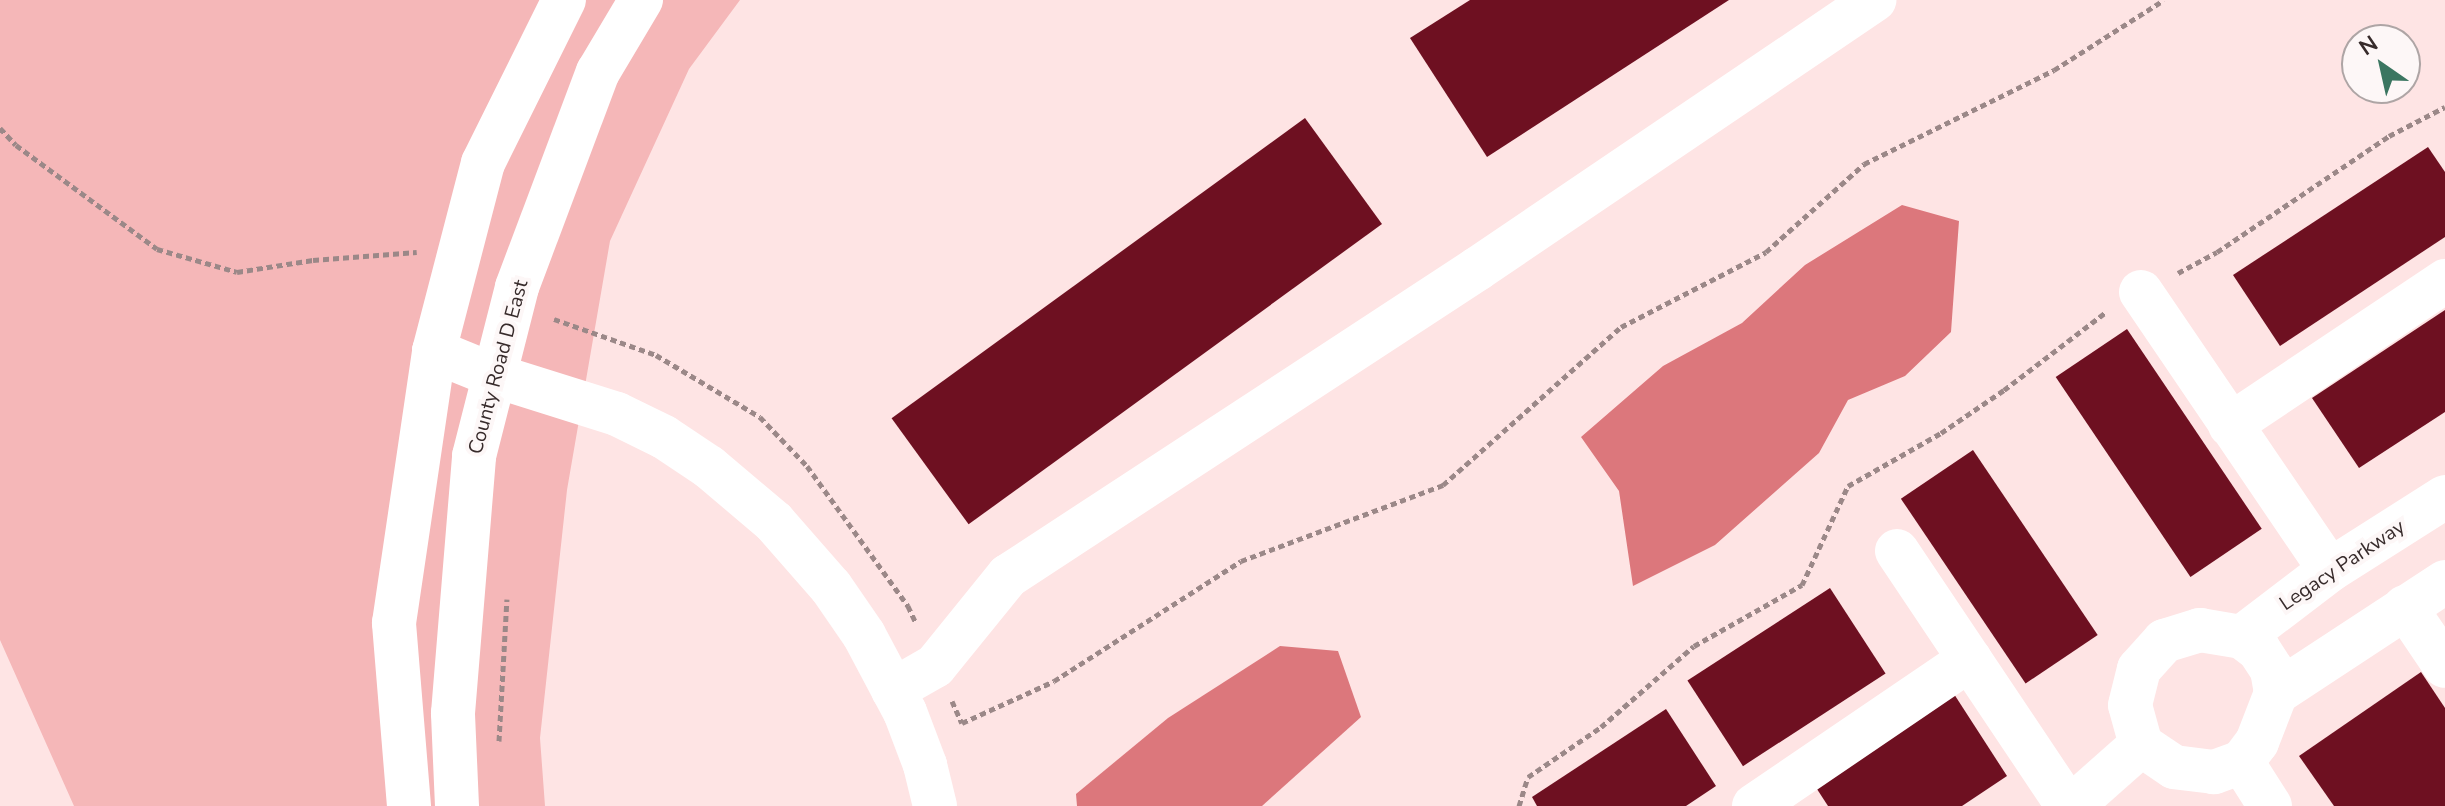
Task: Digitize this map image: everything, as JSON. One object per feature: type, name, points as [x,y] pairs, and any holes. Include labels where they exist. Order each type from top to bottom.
[{"type":"street","points":[[409,806],[394,623],[434,351],[483,163],[564,0]]},
{"type":"street","name":"County Road D East","points":[[457,806],[453,713],[474,456],[517,287],[598,72],[641,0]]},
{"type":"street","points":[[893,690],[935,666],[1008,576],[1490,260],[1875,0]]},
{"type":"street","points":[[2230,425],[2445,281]]},
{"type":"street","points":[[2141,292],[2330,570]]},
{"type":"street","points":[[434,351],[493,375],[617,414],[664,437],[709,467],[774,522],[831,587],[864,635],[893,690],[925,765],[923,801]]},
{"type":"street","name":"Legacy Parkway","points":[[2242,637],[2330,570],[2445,497]]},
{"type":"street","points":[[1897,551],[2070,806],[2141,745]]},
{"type":"street","points":[[2276,693],[2445,582]]},
{"type":"street","points":[[2405,607],[2445,666]]},
{"type":"street","points":[[2200,630],[2242,637],[2259,650],[2272,670],[2276,693],[2257,742],[2242,762],[2214,772],[2174,767],[2141,745],[2130,705],[2139,669],[2164,641],[2200,630]]},
{"type":"street","points":[[1754,806],[1970,659]]},
{"type":"street","points":[[2242,762],[2270,806]]},
{"type":"path","points":[[1519,806],[1528,777],[1601,727],[1694,646],[1802,585],[1848,486],[1941,433],[2004,390],[2092,320],[2217,252],[2389,136],[2445,107]]},
{"type":"path","points":[[0,128],[16,145],[157,249],[237,272],[414,251],[454,265]]},
{"type":"path","points":[[517,287],[537,295],[554,319],[536,388]]},
{"type":"path","points":[[499,742],[508,583]]},
{"type":"shaded area","points":[[0,0],[740,0],[689,69],[610,241],[567,490],[540,738],[545,806],[74,806],[0,640]]},
{"type":"shaded area","points":[[1902,205],[1959,221],[1951,332],[1905,376],[1848,400],[1819,453],[1715,545],[1633,586],[1619,491],[1581,437],[1663,366],[1742,323],[1805,265]]},
{"type":"shaded area","points":[[1280,646],[1338,651],[1361,717],[1262,806],[1077,806],[1076,794],[1168,718]]},
{"type":"building","points":[[1470,0],[1729,0],[1487,157],[1410,38]]},
{"type":"building","points":[[1305,118],[1382,224],[969,524],[892,418]]},
{"type":"building","points":[[2428,147],[2445,172],[2445,237],[2280,346],[2233,275]]},
{"type":"building","points":[[2445,310],[2445,412],[2359,468],[2312,398]]},
{"type":"building","points":[[2127,329],[2262,529],[2190,577],[2056,377]]},
{"type":"building","points":[[1973,450],[2098,635],[2026,684],[1901,499]]},
{"type":"building","points":[[1830,588],[1886,674],[1743,766],[1687,681]]},
{"type":"building","points":[[2421,672],[2445,708],[2445,806],[2334,806],[2299,756]]},
{"type":"building","points":[[1954,694],[2007,776],[1962,806],[1828,806],[1815,786]]},
{"type":"building","points":[[1666,709],[1716,786],[1686,806],[1537,806],[1532,797]]}]
